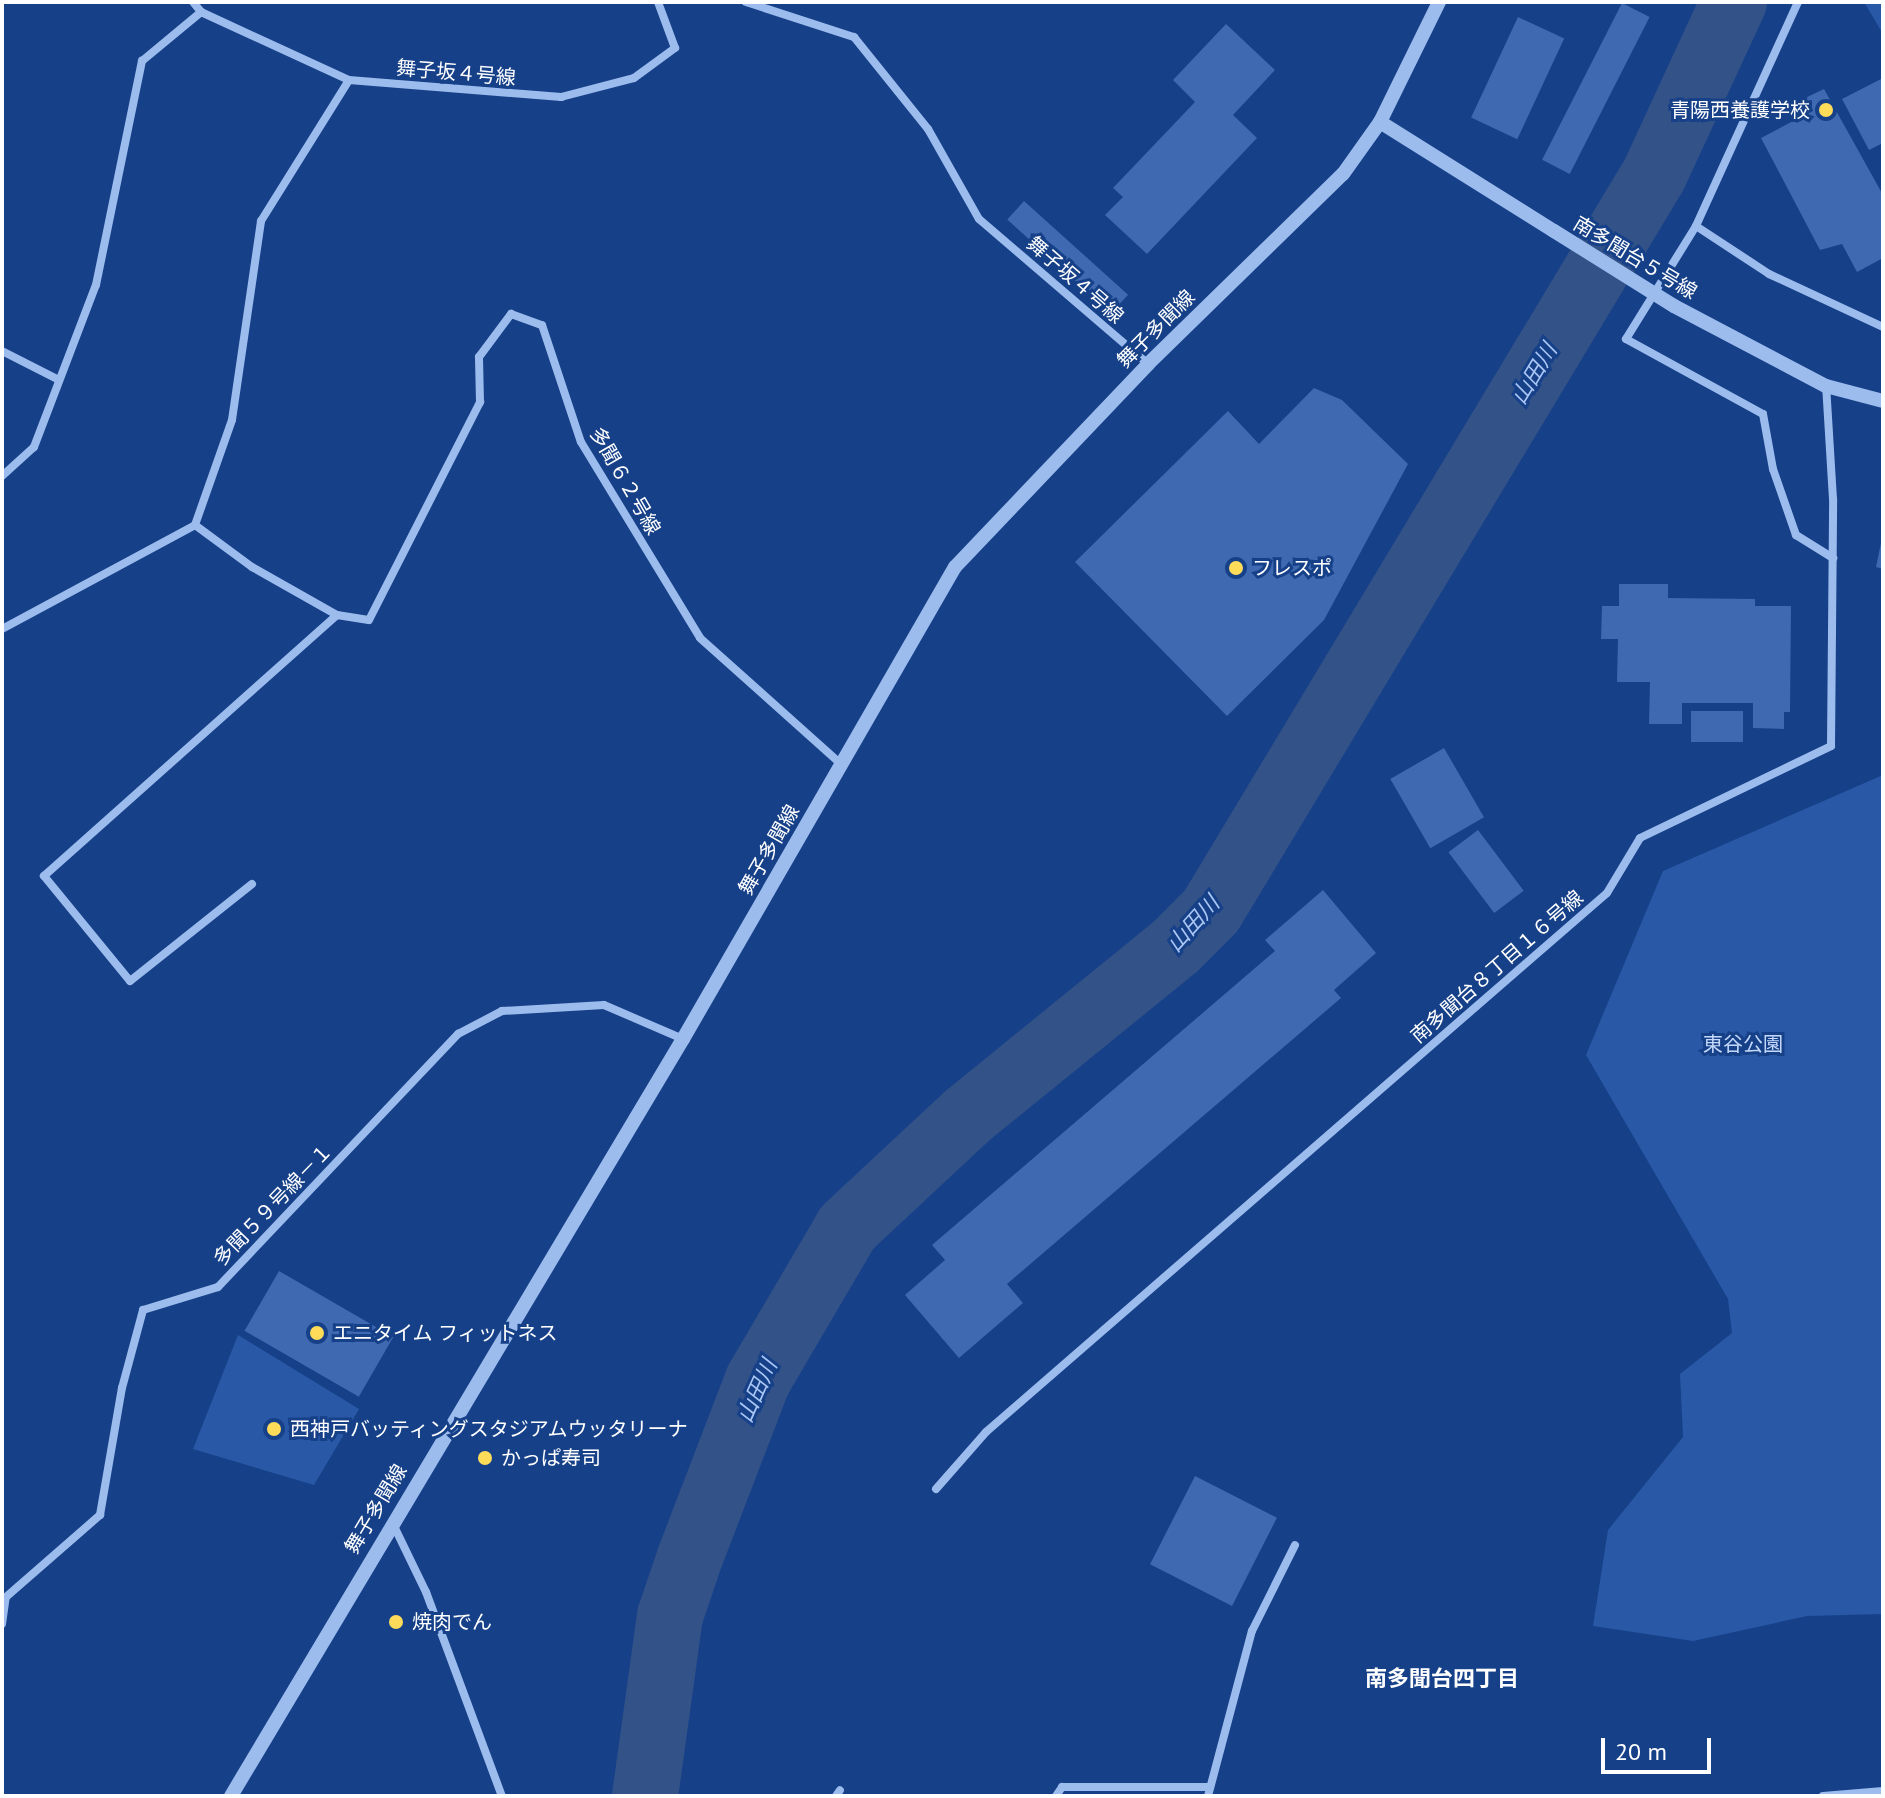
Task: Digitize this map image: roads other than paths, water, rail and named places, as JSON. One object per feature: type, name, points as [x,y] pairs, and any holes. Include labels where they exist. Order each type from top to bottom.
[{"type":"street","name":"舞子坂４号線","points":[[193,2],[201,12],[349,80],[561,97],[634,78],[675,48],[658,2]]},
{"type":"street","name":"舞子坂４号線","points":[[746,2],[854,37],[928,129],[979,219],[1148,364]]},
{"type":"street","name":"舞子多聞線","points":[[231,1796],[392,1521],[683,1039],[955,567],[1148,364],[1343,174],[1380,122],[1439,2]]},
{"type":"street","points":[[1798,2],[1696,226],[1626,339],[1763,414],[1773,469],[1796,535],[1833,558]]},
{"type":"street","points":[[2,476],[34,447],[96,285],[142,61],[201,12]]},
{"type":"street","points":[[2,629],[195,525],[232,420],[261,221],[349,80]]},
{"type":"street","name":"南多聞台５号線","points":[[1380,122],[1674,306],[1826,386],[1883,401]]},
{"type":"street","points":[[1696,226],[1769,274],[1883,327]]},
{"type":"street","name":"多聞６２号線","points":[[337,615],[369,620],[480,402],[479,357],[511,314],[542,325],[581,442],[700,638],[841,764]]},
{"type":"street","points":[[2,351],[59,380]]},
{"type":"street","name":"南多聞台８丁目１６号線","points":[[936,1489],[986,1432],[1607,893],[1640,838],[1831,746],[1833,558],[1826,386]]},
{"type":"street","points":[[195,525],[252,567],[337,615],[44,876],[130,981],[252,884]]},
{"type":"street","name":"多聞５９号線－１","points":[[2,1624],[6,1597],[100,1515],[122,1388],[143,1310],[218,1287],[458,1034],[502,1011],[604,1005],[683,1039]]},
{"type":"street","points":[[392,1521],[426,1592],[502,1796]]},
{"type":"street","points":[[1056,1796],[1062,1787],[1209,1791],[1252,1631],[1295,1545]]},
{"type":"street","points":[[1823,1796],[1883,1791]]},
{"type":"waterway","name":"山田川","points":[[645,1796],[670,1616],[690,1557],[758,1380],[847,1228],[967,1116],[1176,946],[1211,911],[1654,175],[1734,2]]},
{"type":"place","name":"青陽西養護学校","points":[[1826,110]]},
{"type":"place","name":"フレスポ","points":[[1236,568]]},
{"type":"place","name":"エニタイム フィットネス","points":[[317,1333]]},
{"type":"place","name":"西神戸バッティングスタジアムウッタリーナ","points":[[274,1429]]},
{"type":"place","name":"かっぱ寿司","points":[[485,1458]]},
{"type":"place","name":"焼肉でん","points":[[396,1622]]},
{"type":"district","name":"南多聞台四丁目","points":[[1442,1679]]},
{"type":"park label","name":"東谷公園","points":[[1743,1044]]}]
